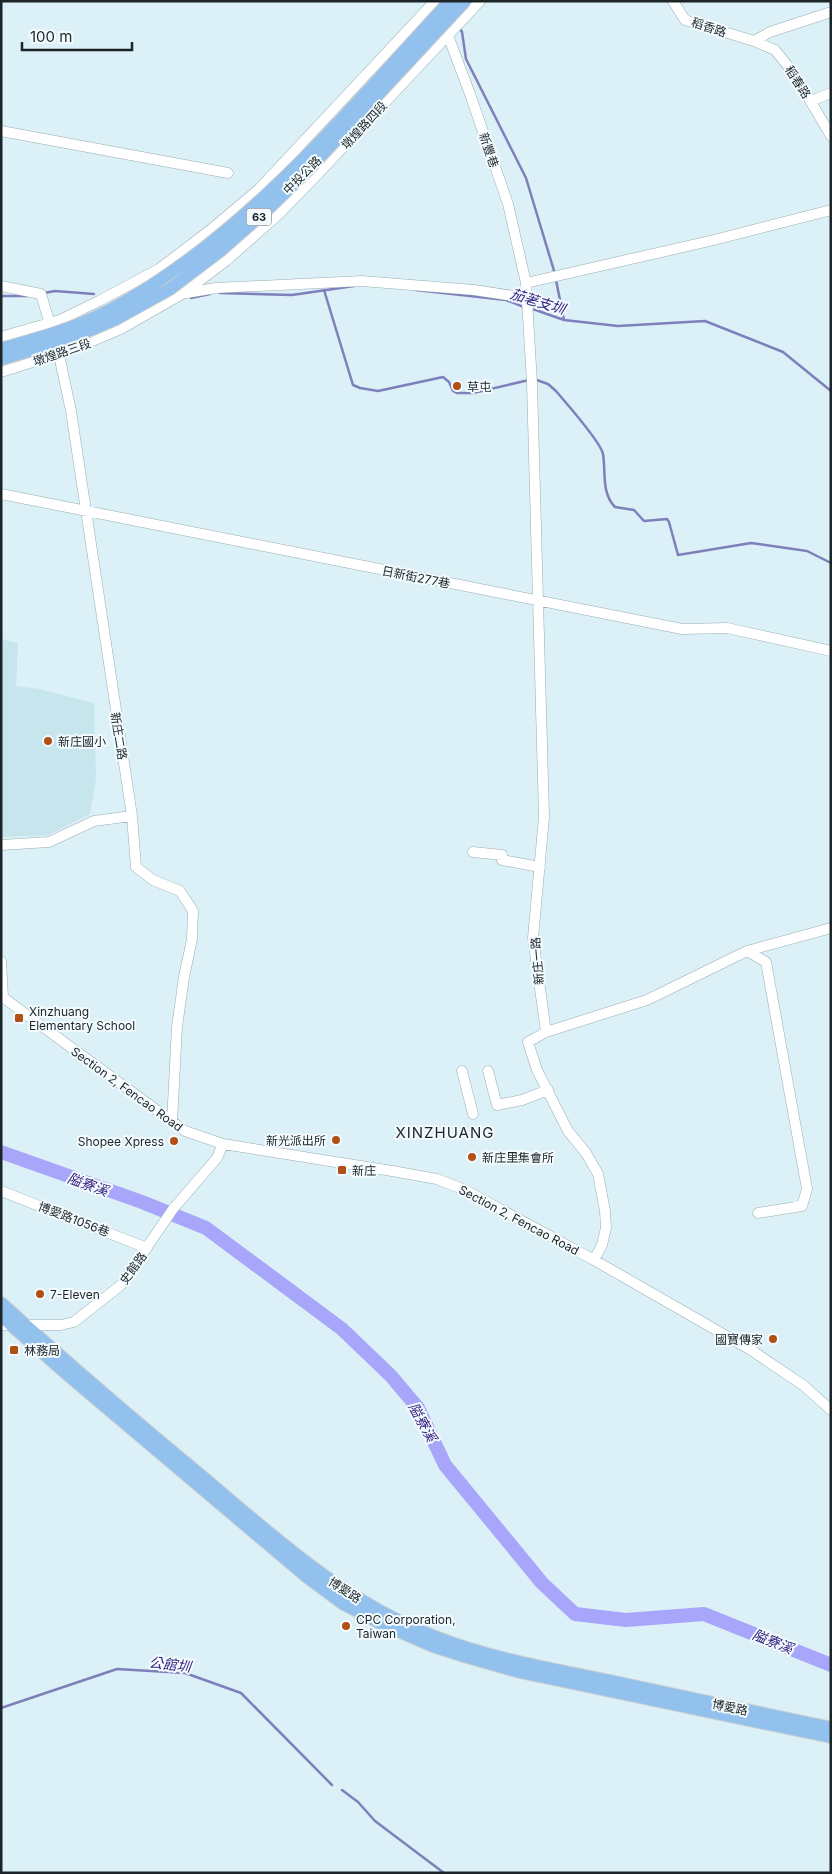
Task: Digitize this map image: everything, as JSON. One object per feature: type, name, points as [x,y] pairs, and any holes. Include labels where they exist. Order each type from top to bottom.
[{"type":"main road","name":"中投公路","points":[[1,349],[64,331],[110,310],[161,281],[204,248],[262,199],[301,162],[450,1]]},
{"type":"main road","name":"中投公路","points":[[1,359],[67,340],[116,318],[170,289],[220,251],[270,207],[309,169],[465,1]]},
{"type":"main road","name":"博愛路","points":[[1,1303],[345,1598]]},
{"type":"main road","name":"博愛路","points":[[4,1321],[282,1557],[345,1598],[433,1646],[520,1672],[831,1738]]},
{"type":"main road","name":"博愛路","points":[[380,1617],[466,1648],[526,1664],[831,1728]]},
{"type":"street","name":"新豐巷","points":[[435,1],[508,204],[526,283],[532,382],[538,600]]},
{"type":"street","points":[[1,337],[60,320],[110,295],[159,269],[209,231],[259,189],[435,1]]},
{"type":"street","name":"墩煌路四段","points":[[121,329],[182,294],[227,260],[279,214],[480,1]]},
{"type":"street","name":"稻香路","points":[[673,1],[685,20],[754,41]]},
{"type":"street","points":[[754,41],[770,32],[831,12]]},
{"type":"street","name":"稻春路","points":[[754,41],[766,45],[782,57],[831,136]]},
{"type":"street","points":[[811,101],[831,93]]},
{"type":"street","points":[[1,131],[228,173]]},
{"type":"street","points":[[526,283],[714,240],[831,210]]},
{"type":"street","points":[[110,295],[164,297],[216,288],[362,281],[474,290],[528,304]]},
{"type":"street","name":"新庄二路","points":[[1,286],[41,294],[59,354],[71,411],[132,816],[136,867],[153,880],[180,891],[193,911],[192,939],[184,977],[177,1028],[172,1122]]},
{"type":"street","name":"墩煌路三段","points":[[1,372],[59,354],[121,329]]},
{"type":"street","name":"日新街277巷","points":[[1,494],[682,629],[727,628],[831,651]]},
{"type":"street","name":"新庄一路","points":[[538,600],[544,817],[533,938],[546,1032]]},
{"type":"street","points":[[1,845],[49,842],[94,821],[132,816]]},
{"type":"street","points":[[474,852],[502,855],[502,860],[540,867]]},
{"type":"street","points":[[594,1260],[602,1245],[606,1228],[605,1211],[598,1174],[586,1153],[568,1131],[537,1070],[528,1042],[546,1032],[647,1000],[747,952],[831,928]]},
{"type":"street","points":[[747,952],[766,962],[807,1189],[802,1206],[758,1213]]},
{"type":"street","points":[[1,961],[2,997]]},
{"type":"street","name":"Section 2, Fencao Road","points":[[2,997],[185,1132],[223,1144],[437,1179],[465,1190],[594,1260],[752,1350],[803,1384],[831,1410]]},
{"type":"street","points":[[462,1070],[473,1114]]},
{"type":"street","points":[[488,1071],[496,1105],[522,1100],[548,1090]]},
{"type":"street","name":"史館路","points":[[4,1321],[26,1326],[61,1325],[74,1322],[121,1285],[173,1209],[217,1158],[223,1144]]},
{"type":"street","name":"博愛路1056巷","points":[[1,1191],[149,1245]]},
{"type":"shaded area","name":"新庄國小","points":[[1,639],[18,643],[16,686],[39,689],[94,703],[96,779],[90,814],[48,835],[1,837]]},
{"type":"waterway","points":[[459,27],[462,32],[466,59],[526,178],[555,274]]},
{"type":"waterway","points":[[556,280],[564,320]]},
{"type":"waterway","name":"茄荖支圳","points":[[220,293],[292,295],[354,286]]},
{"type":"waterway","points":[[324,290],[353,385],[378,391],[443,377],[449,382],[453,391],[457,393],[473,393],[529,380]]},
{"type":"waterway","name":"茄荖支圳","points":[[416,290],[506,300],[524,307]]},
{"type":"waterway","points":[[44,293],[55,291],[94,294]]},
{"type":"waterway","name":"茄荖支圳","points":[[191,298],[210,294]]},
{"type":"waterway","points":[[1,296],[28,296]]},
{"type":"waterway","name":"茄荖支圳","points":[[530,308],[564,320],[618,326],[705,321],[783,352],[831,391]]},
{"type":"waterway","points":[[534,379],[548,384],[556,391],[583,422],[601,448],[606,489],[615,507],[634,510],[644,521],[667,519],[678,555],[751,543],[807,551],[831,563]]},
{"type":"waterway","name":"隘寮溪","points":[[1,1152],[142,1202],[206,1228],[342,1329],[391,1376],[418,1408],[445,1465],[542,1583],[575,1614],[626,1620],[704,1614],[831,1665]]},
{"type":"waterway","name":"公館圳","points":[[1,1708],[117,1669],[185,1673],[241,1693],[332,1785]]},
{"type":"waterway","name":"公館圳","points":[[342,1790],[358,1802],[375,1821],[444,1873]]},
{"type":"place","name":"草屯","points":[[457,386]]},
{"type":"place","name":"新庄國小","points":[[48,741]]},
{"type":"place","name":"Xinzhuang Elementary School","points":[[19,1018]]},
{"type":"place","name":"新光派出所","points":[[336,1140]]},
{"type":"place","name":"Shopee Xpress","points":[[174,1141]]},
{"type":"place","name":"新庄里集會所","points":[[472,1157]]},
{"type":"place","name":"新庄","points":[[342,1170]]},
{"type":"place","name":"7-Eleven","points":[[40,1294]]},
{"type":"place","name":"國寶傳家","points":[[773,1339]]},
{"type":"place","name":"林務局","points":[[14,1350]]},
{"type":"place","name":"CPC Corporation, Taiwan","points":[[346,1626]]},
{"type":"district","name":"XINZHUANG","points":[[445,1132]]}]
